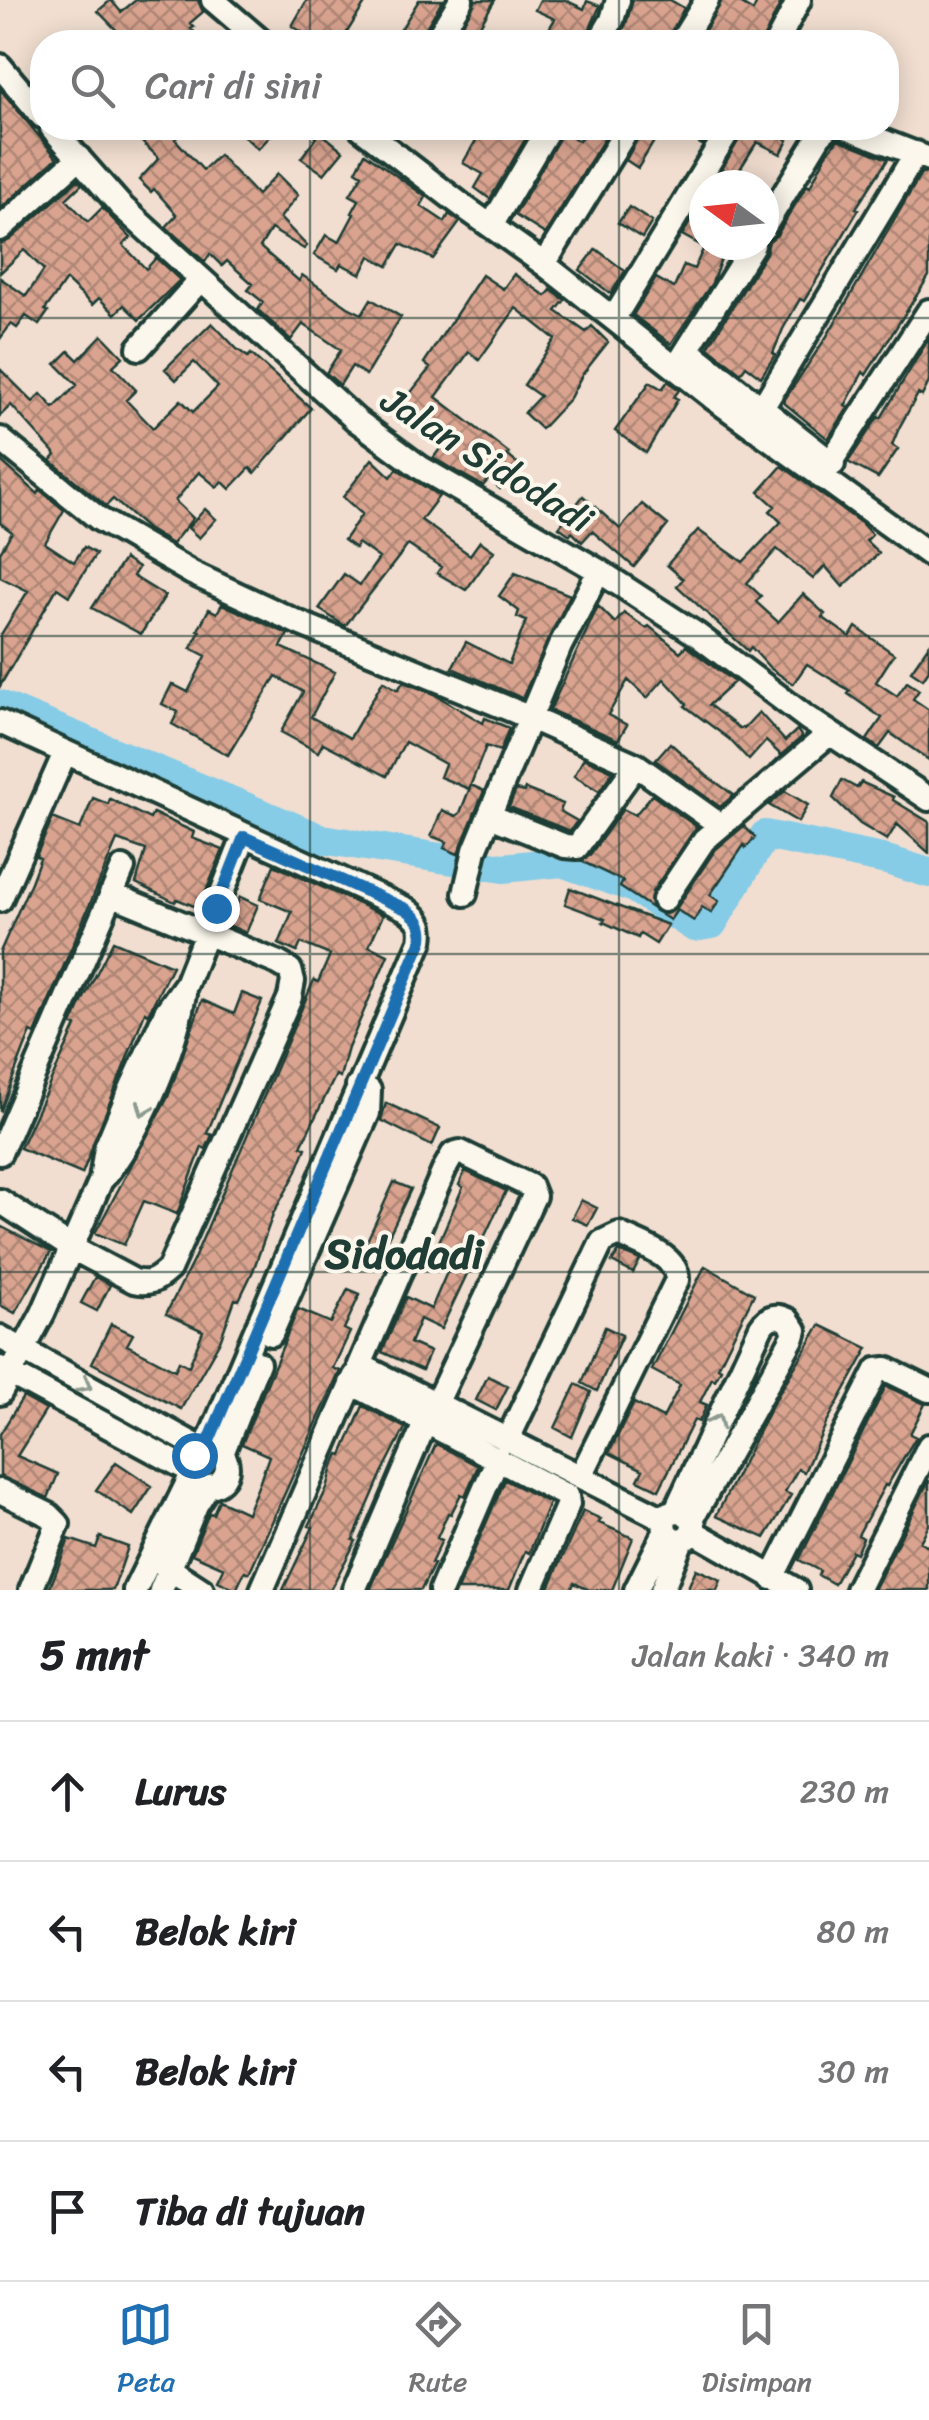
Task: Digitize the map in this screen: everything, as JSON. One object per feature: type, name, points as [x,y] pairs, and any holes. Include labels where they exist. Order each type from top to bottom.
[{"type":"street","points":[[213,0],[248,30]]},
{"type":"street","points":[[442,30],[461,0]]},
{"type":"street","points":[[606,30],[618,0]]},
{"type":"street","points":[[689,30],[708,0]]},
{"type":"street","points":[[783,30],[798,0]]},
{"type":"street","points":[[0,66],[30,102]]},
{"type":"street","name":"Jalan Sidodadi","points":[[63,140],[120,205],[356,420],[421,468],[600,571],[696,634],[828,734],[929,799]]},
{"type":"street","points":[[384,140],[614,318],[762,408],[827,471]]},
{"type":"street","points":[[491,226],[542,140]]},
{"type":"street","points":[[544,264],[621,140]]},
{"type":"street","points":[[614,318],[723,140]]},
{"type":"street","points":[[779,203],[817,140]]},
{"type":"street","points":[[762,408],[923,156],[881,140]]},
{"type":"street","points":[[0,228],[79,158]]},
{"type":"street","points":[[682,359],[745,260]]},
{"type":"street","points":[[140,348],[200,280]]},
{"type":"street","points":[[827,471],[929,311]]},
{"type":"street","points":[[682,359],[926,545]]},
{"type":"street","points":[[0,438],[99,519],[192,573],[299,623],[636,765],[720,826]]},
{"type":"street","points":[[470,873],[560,646],[600,571]]},
{"type":"street","points":[[0,722],[406,909],[419,918],[423,928],[422,940],[358,1086],[210,1450],[191,1459],[196,1477],[196,1505],[165,1580]]},
{"type":"street","points":[[664,900],[704,840],[828,734]]},
{"type":"street","points":[[0,900],[65,754]]},
{"type":"street","points":[[490,816],[564,846],[577,847],[636,765]]},
{"type":"street","points":[[0,1337],[24,1352],[210,1450],[227,1472],[220,1482],[196,1477],[4,1378],[24,1352],[100,1180],[128,1146],[178,1026],[186,984],[244,837]]},
{"type":"street","points":[[0,1153],[123,868]]},
{"type":"street","points":[[0,1201],[72,1248],[143,1284],[157,1280],[168,1269],[290,997],[290,970],[112,894]]},
{"type":"street","points":[[354,1590],[431,1412],[534,1196],[530,1186],[460,1152],[451,1157],[445,1168],[360,1365],[431,1412]]},
{"type":"street","points":[[442,1590],[503,1448],[602,1242],[618,1234],[670,1261],[677,1270],[677,1280],[581,1476]]},
{"type":"street","points":[[636,1590],[679,1525],[793,1337],[795,1330],[788,1320],[775,1316],[760,1327],[679,1525],[662,1590]]},
{"type":"street","points":[[772,1578],[876,1370],[886,1369],[929,1390]]},
{"type":"street","points":[[262,1590],[353,1379],[503,1448],[581,1476],[796,1590]]},
{"type":"street","points":[[857,1590],[929,1446]]},
{"type":"street","points":[[503,1448],[568,1498],[531,1590]]},
{"type":"street","points":[[136,1590],[150,1555],[196,1477]]},
{"type":"street","points":[[0,1491],[49,1515],[58,1524],[31,1590]]},
{"type":"street","points":[[150,1555],[165,1580],[202,1590]]},
{"type":"building","points":[[111,0],[121,12],[136,0],[198,0],[203,12],[190,23],[192,30],[116,30],[98,11]]},
{"type":"building","points":[[307,0],[367,0],[348,30],[299,30],[292,26]]},
{"type":"building","points":[[419,0],[443,0],[424,30],[400,30]]},
{"type":"building","points":[[476,0],[495,0],[477,30],[459,30]]},
{"type":"building","points":[[540,0],[565,0],[584,9],[587,1],[600,6],[589,30],[548,30],[555,19],[535,10]]},
{"type":"building","points":[[633,0],[670,0],[684,8],[672,30],[623,30]]},
{"type":"building","points":[[722,0],[735,0],[753,11],[758,0],[782,0],[768,30],[705,30]]},
{"type":"building","points":[[0,89],[30,125],[30,140],[42,140],[57,158],[0,209]]},
{"type":"building","points":[[140,140],[176,140],[203,170],[219,155],[257,195],[277,174],[298,195],[280,218],[307,246],[304,249],[271,229],[260,247],[299,281],[302,275],[362,314],[371,299],[401,317],[366,375],[352,366],[340,385],[326,373],[341,350],[303,324],[291,340],[258,310],[263,302],[248,290],[253,284],[227,261],[222,266],[210,254],[205,262],[166,227],[177,215],[154,189],[151,192],[139,180],[159,158]]},
{"type":"building","points":[[248,140],[267,140],[258,149]]},
{"type":"building","points":[[314,140],[330,140],[343,151],[324,174],[301,158]]},
{"type":"building","points":[[476,140],[525,140],[490,199],[475,188],[483,174],[463,163]]},
{"type":"building","points":[[558,140],[604,140],[545,234],[515,215]]},
{"type":"building","points":[[637,140],[655,140],[638,168],[626,160]]},
{"type":"building","points":[[738,140],[788,140],[781,154],[757,142],[739,170],[722,170]]},
{"type":"building","points":[[837,140],[888,159],[804,301],[800,299],[761,377],[746,366],[741,373],[708,347],[762,260],[779,260],[779,232],[807,185],[810,187]]},
{"type":"building","points":[[365,153],[426,197],[421,206],[445,222],[449,214],[460,222],[433,259],[401,244],[388,266],[370,256],[361,274],[341,264],[338,269],[314,255],[326,235],[339,242],[354,214],[359,200],[350,195],[362,175],[356,171]]},
{"type":"building","points":[[922,172],[929,174],[929,276],[866,375],[863,372],[845,406],[848,408],[828,439],[783,402],[827,336]]},
{"type":"building","points":[[78,180],[82,184],[66,199],[88,222],[102,208],[131,238],[123,245],[146,269],[156,258],[180,280],[139,320],[124,305],[115,314],[99,298],[92,305],[66,280],[39,325],[26,316],[17,328],[11,324],[0,339],[0,278],[26,296],[44,270],[24,250],[0,273],[0,244],[10,240]]},
{"type":"building","points":[[629,207],[652,222],[642,238],[618,223]]},
{"type":"building","points":[[596,249],[625,271],[611,294],[580,270]]},
{"type":"building","points":[[698,260],[720,260],[712,283],[671,344],[633,315],[656,278],[674,288],[684,265],[694,269]]},
{"type":"building","points":[[514,274],[546,296],[551,290],[565,300],[556,311],[586,332],[592,326],[608,342],[570,398],[541,429],[524,413],[540,396],[524,385],[555,339],[516,308],[479,360],[469,352],[436,397],[509,453],[520,466],[500,489],[489,479],[483,486],[433,458],[443,445],[398,409],[430,368],[424,363],[482,275],[503,289]]},
{"type":"building","points":[[212,323],[237,349],[248,357],[251,354],[311,408],[255,473],[250,468],[230,489],[222,481],[217,487],[199,472],[175,501],[193,518],[172,544],[147,529],[113,499],[106,506],[51,461],[56,455],[11,405],[0,416],[0,369],[33,402],[41,394],[54,408],[77,385],[56,364],[69,351],[78,360],[102,335],[123,357],[113,366],[136,390],[126,400],[153,428],[181,400],[193,412],[218,387],[194,362],[176,380],[165,369]]},
{"type":"building","points":[[929,338],[929,382],[899,428],[892,445],[898,449],[878,478],[848,462],[881,418]]},
{"type":"building","points":[[668,381],[679,390],[674,397],[678,399],[646,453],[615,431],[650,382],[662,389]]},
{"type":"building","points":[[372,459],[391,477],[397,469],[439,496],[421,520],[470,555],[480,541],[494,551],[466,590],[437,573],[441,567],[408,545],[345,626],[319,609],[344,574],[360,585],[379,558],[358,543],[355,548],[344,540],[362,514],[343,497]]},
{"type":"building","points":[[0,460],[38,494],[40,490],[64,510],[45,543],[74,562],[84,547],[96,554],[69,596],[57,588],[0,686],[0,636],[28,591],[0,577],[0,552],[12,532],[0,523]]},
{"type":"building","points":[[782,466],[861,523],[872,535],[866,541],[879,553],[843,587],[825,566],[813,579],[777,549],[747,583],[761,596],[756,602],[778,622],[803,594],[825,614],[822,617],[850,637],[856,627],[894,654],[876,682],[897,696],[907,682],[919,690],[913,699],[929,710],[929,760],[890,733],[879,748],[867,740],[882,718],[848,694],[850,691],[807,664],[793,684],[770,668],[751,647],[748,651],[677,586],[683,579],[667,565],[698,530],[743,562],[781,522],[770,511],[775,506],[759,492]]},
{"type":"building","points":[[583,496],[620,529],[642,504],[668,525],[634,567],[592,531],[582,542],[559,527]]},
{"type":"building","points":[[205,509],[216,519],[199,538],[188,528]]},
{"type":"building","points":[[124,559],[138,568],[133,576],[165,596],[141,634],[92,608]]},
{"type":"building","points":[[515,573],[570,595],[522,698],[452,668],[466,642],[509,664],[526,621],[517,617],[519,611],[499,596]]},
{"type":"building","points":[[222,604],[288,634],[281,647],[335,672],[311,717],[350,738],[383,681],[398,690],[403,682],[432,693],[483,723],[485,718],[509,728],[500,751],[486,746],[469,789],[440,777],[445,764],[405,742],[387,776],[323,743],[318,752],[281,732],[303,692],[276,676],[228,755],[172,724],[178,712],[162,704],[172,684],[188,692],[206,656],[191,648],[209,609],[217,613]]},
{"type":"building","points":[[598,606],[615,623],[624,613],[646,628],[649,626],[680,652],[686,646],[734,682],[709,705],[739,728],[744,728],[759,712],[785,741],[797,730],[802,737],[781,755],[766,741],[749,760],[729,739],[685,706],[664,679],[647,698],[628,680],[608,715],[627,725],[618,740],[550,710]]},
{"type":"building","points":[[929,645],[929,670],[923,679],[911,671]]},
{"type":"building","points":[[670,743],[734,795],[720,807],[655,760]]},
{"type":"building","points":[[584,758],[613,771],[599,791],[574,776]]},
{"type":"building","points":[[842,780],[857,788],[861,782],[894,797],[893,800],[929,822],[929,853],[897,824],[887,840],[860,824],[833,798]]},
{"type":"building","points":[[471,785],[484,791],[458,854],[444,848],[447,842],[431,836],[442,810],[456,816],[460,813]]},
{"type":"building","points":[[525,789],[563,804],[560,811],[577,821],[570,831],[509,807],[516,790]]},
{"type":"building","points":[[785,791],[808,805],[798,822],[769,805]]},
{"type":"building","points":[[652,795],[697,827],[652,892],[652,908],[620,887],[623,881],[581,861],[589,856],[623,809],[635,815]]},
{"type":"building","points":[[93,798],[108,804],[110,799],[150,819],[153,813],[194,832],[192,838],[223,850],[199,908],[177,899],[175,902],[136,883],[146,850],[117,840],[35,1034],[31,1032],[0,1112],[0,952],[31,882],[40,858],[36,856],[53,818],[80,829]]},
{"type":"building","points":[[744,826],[755,837],[746,848],[744,845],[710,895],[719,901],[711,913],[702,907],[694,921],[677,910],[670,920],[662,915],[676,909],[715,850]]},
{"type":"building","points":[[274,865],[383,915],[369,946],[388,955],[348,1048],[340,1077],[336,1075],[301,1146],[306,1148],[273,1214],[253,1271],[239,1300],[235,1299],[220,1341],[181,1409],[92,1363],[111,1324],[133,1334],[127,1345],[175,1370],[179,1361],[189,1366],[203,1331],[166,1314],[193,1261],[314,980],[318,982],[330,955],[301,943],[297,952],[279,944],[292,912],[260,899]]},
{"type":"building","points":[[570,888],[668,925],[656,944],[640,934],[638,938],[603,922],[605,919],[565,904]]},
{"type":"building","points":[[240,897],[258,905],[246,933],[228,925]]},
{"type":"building","points":[[113,941],[172,966],[148,1014],[145,1012],[82,1174],[20,1148],[76,1026],[72,1025],[81,1004]]},
{"type":"building","points":[[242,993],[262,1001],[207,1133],[212,1135],[206,1149],[202,1147],[177,1214],[144,1201],[124,1245],[95,1233],[168,1097],[202,1000],[234,1014]]},
{"type":"building","points":[[386,1103],[440,1128],[432,1146],[381,1120]]},
{"type":"building","points":[[465,1171],[506,1191],[441,1329],[420,1319],[410,1343],[430,1352],[422,1370],[382,1352],[406,1297],[431,1309],[448,1270],[430,1262],[463,1187],[459,1185]]},
{"type":"building","points":[[394,1182],[411,1189],[382,1250],[366,1243]]},
{"type":"building","points":[[581,1200],[597,1208],[588,1225],[572,1218]]},
{"type":"building","points":[[0,1226],[51,1252],[15,1313],[0,1305]]},
{"type":"building","points":[[619,1251],[640,1260],[633,1273],[612,1262]]},
{"type":"building","points":[[705,1266],[754,1294],[718,1367],[721,1369],[700,1402],[707,1405],[699,1422],[694,1420],[659,1490],[638,1480],[643,1470],[609,1453],[634,1403],[663,1418],[680,1385],[652,1370]]},
{"type":"building","points":[[95,1277],[110,1285],[97,1311],[81,1303]]},
{"type":"building","points":[[348,1289],[360,1294],[344,1329],[350,1332],[333,1368],[340,1371],[249,1573],[245,1571],[236,1590],[218,1581],[224,1568],[192,1554],[209,1513],[213,1514],[219,1500],[247,1513],[269,1456],[242,1444],[298,1309],[331,1323]]},
{"type":"building","points":[[820,1325],[868,1348],[804,1472],[798,1469],[785,1492],[791,1495],[765,1538],[716,1516],[772,1405]]},
{"type":"building","points":[[605,1327],[622,1335],[597,1391],[582,1383]]},
{"type":"building","points":[[488,1376],[508,1386],[496,1410],[476,1400]]},
{"type":"building","points":[[576,1384],[591,1392],[572,1437],[555,1428]]},
{"type":"building","points":[[886,1386],[925,1404],[910,1434],[916,1437],[858,1535],[863,1538],[856,1553],[852,1551],[834,1584],[799,1560]]},
{"type":"building","points":[[23,1397],[46,1410],[17,1456],[58,1474],[48,1498],[0,1476],[0,1434]]},
{"type":"building","points":[[363,1406],[405,1428],[382,1473],[353,1540],[356,1541],[330,1590],[283,1590],[313,1527],[309,1526],[333,1467]]},
{"type":"building","points":[[436,1444],[478,1466],[465,1496],[461,1494],[451,1514],[448,1513],[437,1538],[442,1540],[431,1563],[434,1564],[421,1590],[370,1590]]},
{"type":"building","points":[[116,1462],[152,1486],[133,1515],[96,1490]]},
{"type":"building","points":[[505,1480],[549,1503],[529,1553],[525,1551],[509,1590],[457,1590]]},
{"type":"building","points":[[929,1480],[929,1525],[920,1542],[929,1546],[929,1590],[874,1590]]},
{"type":"building","points":[[583,1511],[633,1538],[612,1590],[589,1590],[574,1583],[571,1590],[548,1590]]},
{"type":"building","points":[[100,1537],[128,1547],[113,1590],[49,1590],[69,1539],[96,1548]]},
{"type":"building","points":[[696,1569],[721,1580],[717,1590],[687,1590]]},
{"type":"waterway","points":[[0,705],[322,839],[503,868],[562,862],[632,887],[694,927],[712,924],[765,835],[887,860],[929,873]]},
{"type":"district","name":"Sidodadi","points":[[404,1254]]},
{"type":"route","points":[[194,1455],[206,1448],[422,940],[423,928],[419,918],[406,909],[244,837],[216,908]]}]
